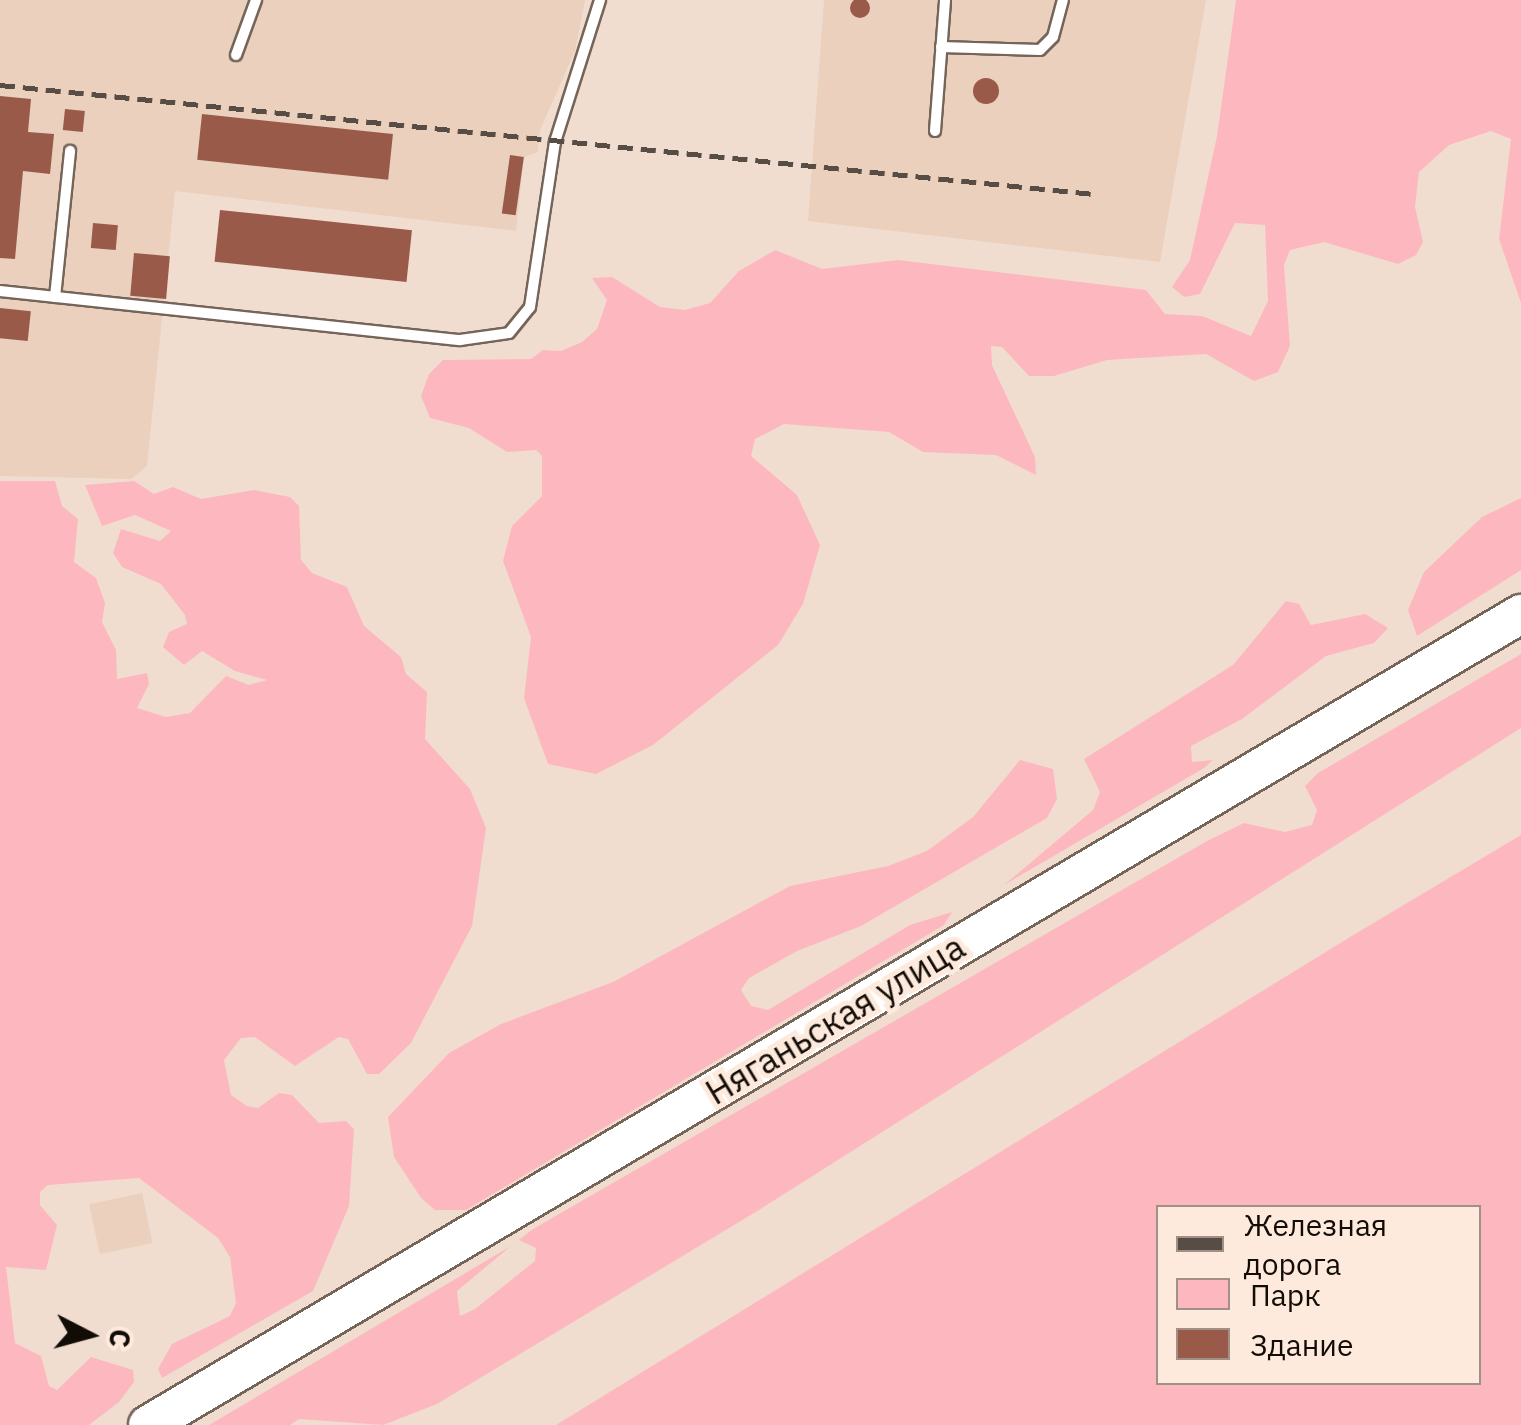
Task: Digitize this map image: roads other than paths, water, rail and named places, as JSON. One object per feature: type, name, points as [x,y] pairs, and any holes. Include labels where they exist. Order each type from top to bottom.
[{"type":"highway","name":"Няганьская улица","points":[[148,1425],[1521,614]]},
{"type":"lane","points":[[236,55],[256,0]]},
{"type":"lane","points":[[0,291],[460,340],[509,333],[530,307],[554,142],[600,0]]},
{"type":"lane","points":[[935,130],[946,0]]},
{"type":"lane","points":[[942,47],[1040,50],[1053,37],[1063,0]]},
{"type":"lane","points":[[55,297],[70,151]]},
{"type":"railway","points":[[0,85],[1094,194]]}]
